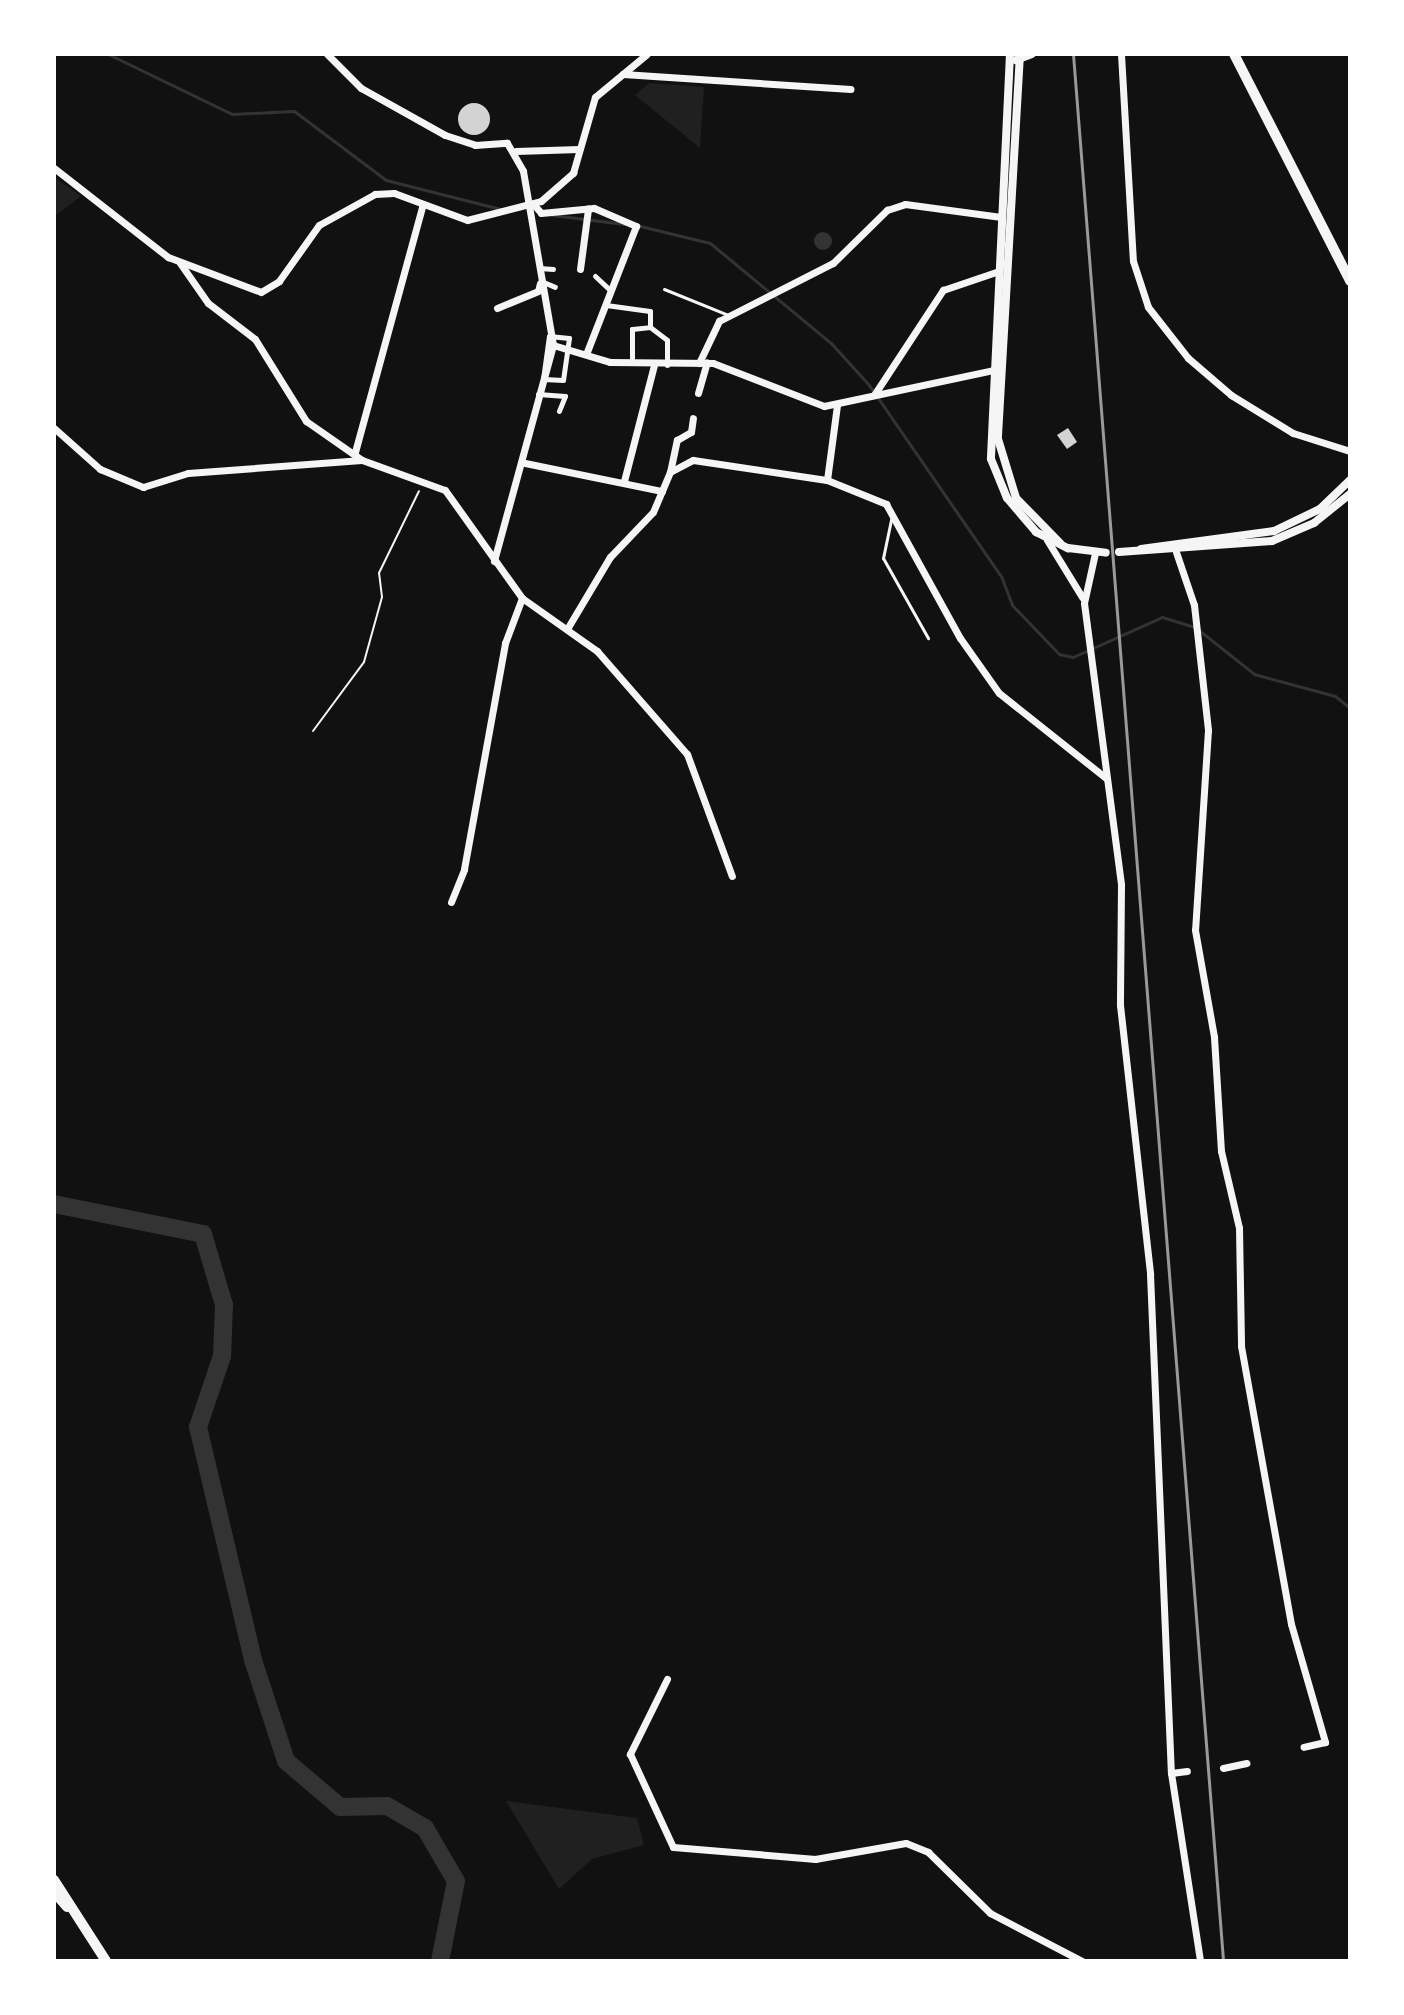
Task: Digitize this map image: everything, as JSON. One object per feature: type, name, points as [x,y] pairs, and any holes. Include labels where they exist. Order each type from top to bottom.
[{"type":"main road","points":[[1234,54],[1350,281]]},
{"type":"main road","points":[[54,1880],[106,1961]]},
{"type":"main road","points":[[54,1892],[93,1940]]},
{"type":"street","points":[[327,54],[361,88],[452,139],[503,141],[516,151],[533,204],[540,280],[553,345],[537,394],[525,463],[494,561]]},
{"type":"street","points":[[54,168],[180,263],[261,292],[279,281],[319,225],[362,198],[394,193],[472,220],[533,204],[573,173],[595,97],[647,54]]},
{"type":"street","points":[[1016,57],[1032,54]]},
{"type":"street","points":[[1121,54],[1140,291],[1171,339],[1231,395],[1293,433],[1350,451]]},
{"type":"street","points":[[1016,57],[1008,106],[996,272],[989,440],[998,481],[1021,517],[1047,540],[1084,603]]},
{"type":"street","points":[[998,419],[1016,57]]},
{"type":"street","points":[[623,74],[851,89]]},
{"type":"street","points":[[516,151],[579,149]]},
{"type":"street","points":[[355,452],[423,204]]},
{"type":"street","points":[[533,204],[541,213],[588,209],[636,226],[586,354]]},
{"type":"street","points":[[698,393],[705,340],[728,315],[833,263],[887,210],[905,204],[1001,217]]},
{"type":"street","points":[[580,269],[588,209]]},
{"type":"street","points":[[180,263],[208,303],[255,339],[306,421],[355,452],[362,460]]},
{"type":"street","points":[[539,268],[553,269]]},
{"type":"street","points":[[874,395],[943,290],[996,272]]},
{"type":"street","points":[[595,276],[610,290]]},
{"type":"street","points":[[540,280],[555,287]]},
{"type":"street","points":[[497,308],[538,291],[540,280]]},
{"type":"street","points":[[1005,287],[992,370],[1009,484],[1036,524],[1064,546]]},
{"type":"street","points":[[606,305],[650,311],[650,327]]},
{"type":"street","points":[[632,363],[633,327],[650,327],[665,335],[667,366]]},
{"type":"street","points":[[543,379],[563,380],[569,338],[549,336]]},
{"type":"street","points":[[543,379],[549,336]]},
{"type":"street","points":[[553,345],[632,363],[667,366],[703,363],[801,401],[837,405],[992,370]]},
{"type":"street","points":[[624,481],[654,365]]},
{"type":"street","points":[[537,394],[565,396],[559,411]]},
{"type":"street","points":[[827,480],[837,405]]},
{"type":"street","points":[[567,629],[662,491],[677,440],[691,432],[693,418]]},
{"type":"street","points":[[54,428],[100,469],[143,487],[188,473],[362,460],[445,490],[464,509],[494,561],[522,598],[597,651],[687,754],[732,876]]},
{"type":"street","points":[[670,472],[693,460],[827,480],[873,497],[893,514],[902,541],[999,693],[1106,778]]},
{"type":"street","points":[[525,463],[662,491]]},
{"type":"street","points":[[1350,480],[1320,509],[1274,531],[1124,552],[1176,552],[1285,536],[1350,494]]},
{"type":"street","points":[[1047,540],[1106,553]]},
{"type":"street","points":[[1176,552],[1194,605],[1207,716],[1207,783],[1192,899],[1214,1037],[1221,1151],[1239,1228],[1241,1346],[1291,1624],[1325,1742],[1304,1747]]},
{"type":"street","points":[[1095,553],[1084,603],[1121,885],[1127,1099],[1150,1274],[1171,1773],[1200,1961]]},
{"type":"street","points":[[451,902],[464,869],[505,643],[522,598]]},
{"type":"street","points":[[667,1679],[630,1754],[673,1847],[815,1859],[906,1843],[928,1852],[990,1913],[1082,1961]]},
{"type":"street","points":[[1223,1768],[1246,1763]]},
{"type":"street","points":[[1171,1773],[1187,1771]]},
{"type":"lane","points":[[664,289],[728,315]]},
{"type":"lane","points":[[893,514],[883,558],[928,638]]},
{"type":"path","points":[[313,731],[364,662],[382,597],[379,573],[425,485]]},
{"type":"shaded area","points":[[649,83],[704,87],[700,148],[635,95]]},
{"type":"shaded area","points":[[54,177],[81,196],[54,217]]},
{"type":"shaded area","points":[[819,232],[827,232],[832,241],[830,248],[819,250],[814,245],[814,237]]},
{"type":"shaded area","points":[[506,1801],[637,1818],[644,1845],[592,1859],[559,1889]]},
{"type":"building","points":[[474,103],[485,108],[490,119],[485,130],[474,135],[463,130],[458,119],[463,108]]},
{"type":"building","points":[[1068,428],[1077,442],[1067,449],[1057,435]]},
{"type":"waterway","points":[[108,54],[232,114],[294,111],[386,180],[501,209]]},
{"type":"waterway","points":[[552,215],[624,224]]},
{"type":"waterway","points":[[636,225],[710,243],[831,343],[869,385],[1001,576],[1012,605],[1059,654],[1073,657],[1162,617],[1195,627],[1254,674],[1335,696],[1350,708]]},
{"type":"waterway","points":[[54,1204],[203,1234],[224,1305],[222,1356],[198,1427],[253,1660],[286,1761],[340,1807],[387,1806],[425,1828],[456,1881],[440,1961]]},
{"type":"railway","points":[[1073,54],[1223,1961]]}]
